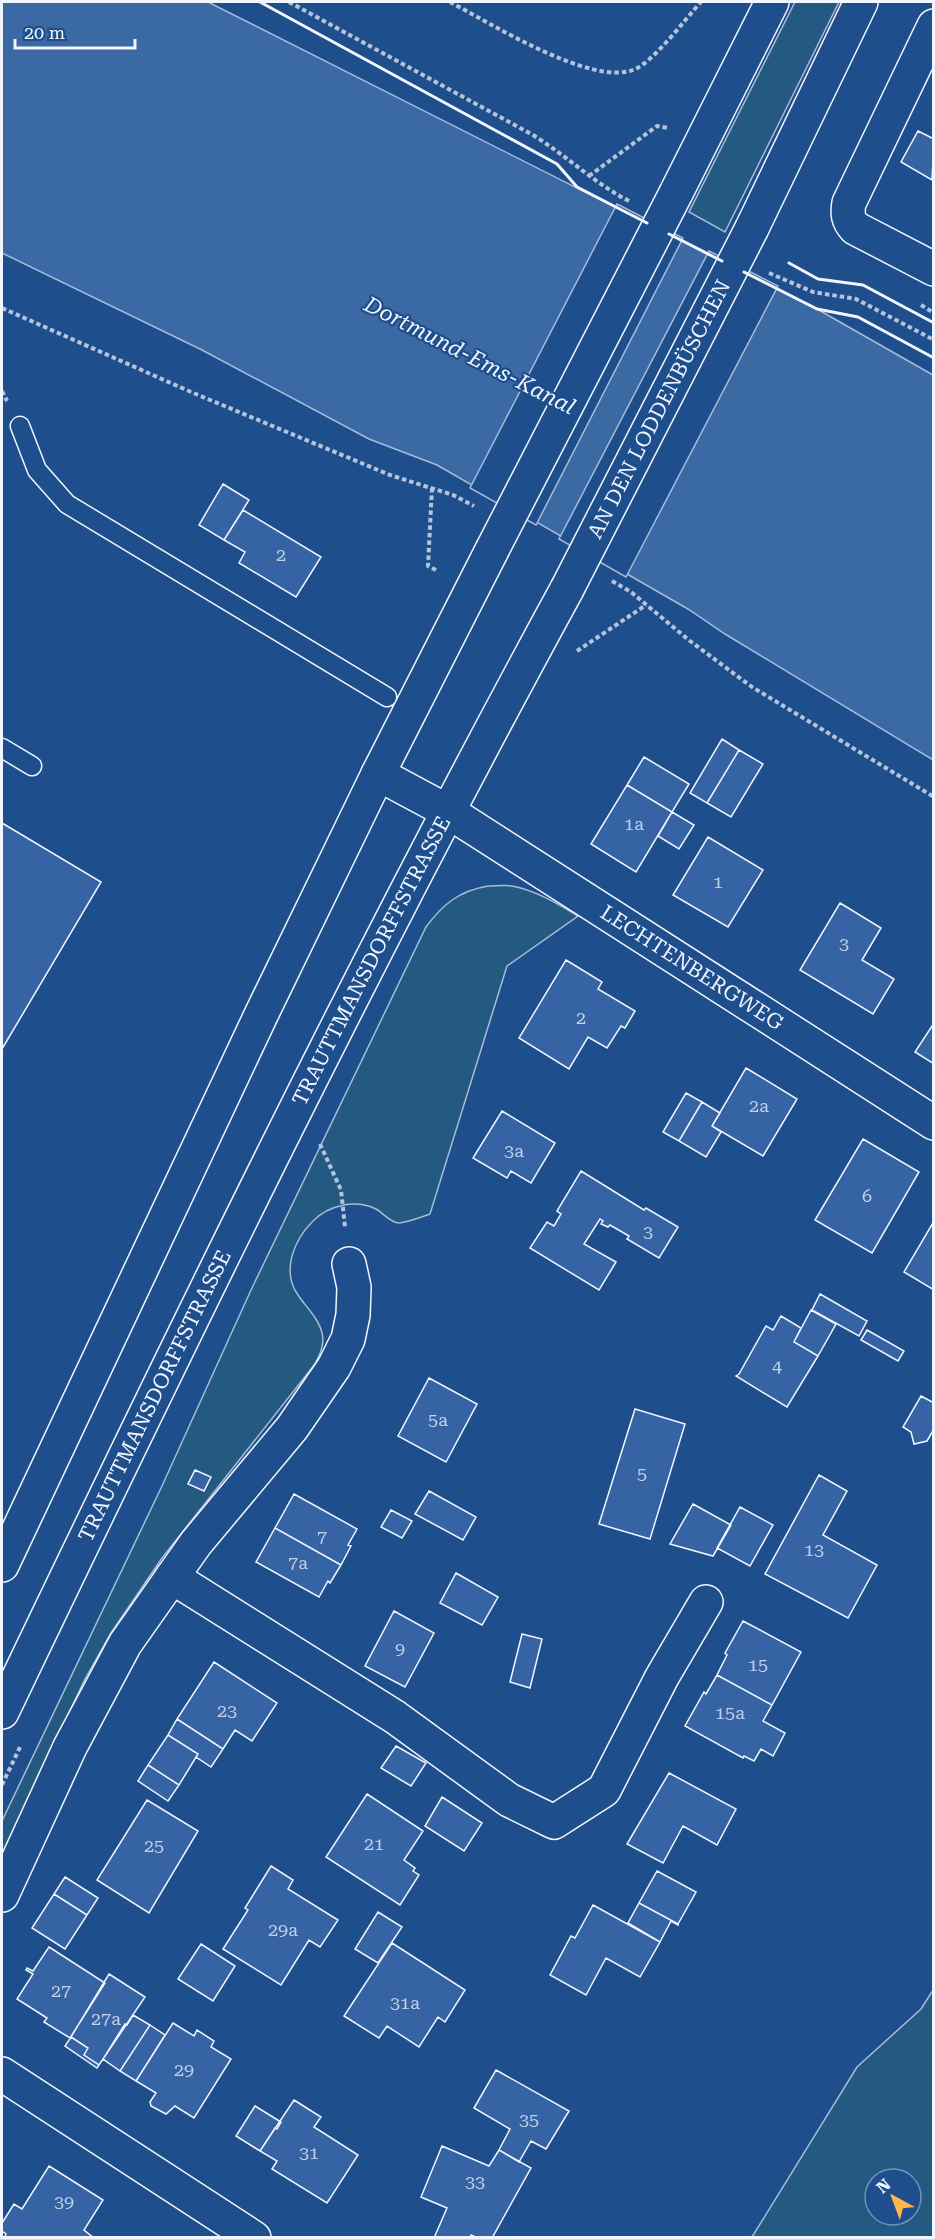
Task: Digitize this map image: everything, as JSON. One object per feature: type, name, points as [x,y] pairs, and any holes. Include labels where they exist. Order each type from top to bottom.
[{"type":"main road","points":[[2,1565],[261,1015],[378,774],[772,2]]},
{"type":"main road","name":"AN DEN LODDENBÜSCHEN","points":[[449,812],[567,589],[752,228],[861,2]]},
{"type":"main road","points":[[933,26],[849,203],[847,212],[849,222],[855,228],[933,269]]},
{"type":"main road","name":"TRAUTTMANSDORFFSTRASSE","points":[[2,1712],[113,1480],[328,1043],[449,812],[378,774]]},
{"type":"main road","name":"LECHTENBERGWEG","points":[[449,812],[933,1123]]},
{"type":"main road","points":[[2,1895],[70,1747],[125,1644],[196,1543],[292,1428],[334,1367],[348,1339],[353,1315],[354,1287],[349,1264]]},
{"type":"main road","points":[[172,1576],[395,1717],[508,1800],[554,1822],[604,1790],[662,1677],[706,1602]]},
{"type":"main road","points":[[2,2074],[254,2238]]},
{"type":"lane","points":[[20,426],[37,470],[67,504],[387,697]]},
{"type":"lane","points":[[2,748],[32,766]]},
{"type":"path","points":[[289,2],[502,117]]},
{"type":"path","points":[[450,2],[558,58],[598,72],[632,71],[648,61],[701,2]]},
{"type":"path","points":[[589,176],[657,126],[676,130]]},
{"type":"path","points":[[428,566],[432,488]]},
{"type":"path","points":[[574,653],[646,604]]},
{"type":"path","points":[[315,1135],[341,1190]]},
{"type":"shaded area","points":[[795,2],[839,2],[725,232],[689,212]]},
{"type":"shaded area","points":[[488,886],[512,886],[529,891],[578,916],[507,966],[430,1214],[399,1223],[368,1206],[343,1205],[319,1215],[300,1237],[292,1256],[290,1276],[293,1286],[315,1318],[323,1337],[322,1349],[317,1360],[162,1558],[111,1633],[85,1679],[2,1854],[2,1821],[162,1486],[251,1290],[426,927],[452,900],[468,891]]},
{"type":"shaded area","points":[[933,1990],[933,2237],[752,2237],[857,2067],[921,2009]]},
{"type":"water","name":"Dortmund-Ems-Kanal","points":[[2,2],[208,2],[817,309],[933,375],[933,760],[725,634],[688,609],[437,465],[369,439],[202,350],[2,253]]},
{"type":"pier","points":[[617,204],[683,238],[536,525],[470,488]]},
{"type":"pier","points":[[709,251],[778,286],[626,577],[559,539]]},
{"type":"building","points":[[918,131],[934,139],[932,180],[901,162]]},
{"type":"building","points":[[223,484],[249,500],[224,540],[199,525]]},
{"type":"building","points":[[243,510],[321,557],[296,597],[239,563],[245,552],[224,540]]},
{"type":"building","points":[[722,739],[739,750],[707,803],[690,793]]},
{"type":"building","points":[[739,750],[763,764],[731,817],[707,803]]},
{"type":"building","points":[[644,757],[689,784],[672,812],[627,785]]},
{"type":"building","points":[[627,785],[672,812],[636,872],[591,844]]},
{"type":"building","points":[[672,812],[694,825],[679,849],[658,836]]},
{"type":"building","points":[[2,823],[101,882],[2,1049]]},
{"type":"building","points":[[708,837],[763,870],[728,927],[673,895]]},
{"type":"building","points":[[840,903],[881,928],[862,960],[894,979],[873,1014],[800,970]]},
{"type":"building","points":[[566,960],[602,982],[598,989],[635,1011],[625,1028],[621,1026],[607,1048],[588,1037],[569,1069],[519,1038]]},
{"type":"building","points":[[934,1023],[934,1064],[915,1052]]},
{"type":"building","points":[[746,1068],[797,1099],[763,1156],[712,1126]]},
{"type":"building","points":[[686,1093],[702,1102],[679,1141],[663,1132]]},
{"type":"building","points":[[702,1102],[720,1113],[712,1126],[721,1132],[706,1157],[679,1141]]},
{"type":"building","points":[[502,1111],[555,1143],[531,1183],[511,1171],[507,1178],[473,1158]]},
{"type":"building","points":[[863,1139],[919,1172],[872,1253],[815,1220]]},
{"type":"building","points":[[581,1171],[644,1210],[646,1208],[678,1227],[659,1258],[627,1239],[629,1236],[610,1225],[608,1227],[601,1224],[603,1221],[600,1219],[584,1244],[616,1262],[599,1290],[530,1248],[547,1222],[554,1226],[561,1214],[557,1211]]},
{"type":"building","points":[[934,1221],[934,1290],[904,1272]]},
{"type":"building","points":[[820,1294],[867,1321],[859,1336],[812,1310]]},
{"type":"building","points":[[811,1310],[836,1324],[818,1356],[794,1342]]},
{"type":"building","points":[[781,1316],[801,1328],[794,1342],[818,1356],[787,1407],[736,1376],[766,1326],[773,1330]]},
{"type":"building","points":[[867,1330],[904,1351],[898,1361],[861,1340]]},
{"type":"building","points":[[429,1378],[477,1404],[446,1462],[398,1436]]},
{"type":"building","points":[[921,1396],[934,1403],[934,1429],[927,1441],[914,1444],[911,1432],[903,1427]]},
{"type":"building","points":[[635,1409],[685,1424],[650,1539],[599,1524]]},
{"type":"building","points":[[195,1470],[211,1477],[204,1491],[188,1484]]},
{"type":"building","points":[[819,1475],[847,1491],[823,1535],[877,1565],[848,1618],[765,1574]]},
{"type":"building","points":[[429,1491],[476,1517],[463,1540],[415,1514]]},
{"type":"building","points":[[294,1494],[357,1529],[341,1565],[275,1528]]},
{"type":"building","points":[[693,1504],[731,1525],[713,1556],[670,1544]]},
{"type":"building","points":[[740,1507],[773,1525],[750,1566],[717,1548]]},
{"type":"building","points":[[391,1510],[412,1521],[402,1538],[381,1527]]},
{"type":"building","points":[[275,1528],[341,1565],[319,1597],[256,1562]]},
{"type":"building","points":[[456,1573],[498,1597],[482,1625],[440,1603]]},
{"type":"building","points":[[394,1611],[434,1633],[405,1687],[365,1666]]},
{"type":"building","points":[[743,1621],[801,1652],[772,1705],[717,1675],[727,1655],[725,1653]]},
{"type":"building","points":[[522,1634],[542,1639],[530,1688],[510,1682]]},
{"type":"building","points":[[214,1662],[277,1703],[252,1741],[235,1730],[223,1749],[177,1719]]},
{"type":"building","points":[[717,1675],[772,1705],[763,1721],[785,1733],[773,1756],[761,1749],[754,1761],[744,1756],[743,1758],[685,1726],[704,1692],[706,1694]]},
{"type":"building","points":[[177,1719],[223,1749],[211,1767],[196,1757],[198,1754],[168,1735]]},
{"type":"building","points":[[168,1735],[198,1754],[179,1785],[148,1765]]},
{"type":"building","points":[[396,1746],[426,1763],[411,1786],[381,1768]]},
{"type":"building","points":[[148,1765],[179,1785],[168,1801],[138,1781]]},
{"type":"building","points":[[669,1773],[736,1809],[717,1845],[683,1826],[663,1863],[627,1844]]},
{"type":"building","points":[[367,1794],[423,1831],[404,1860],[415,1868],[413,1871],[419,1875],[400,1905],[326,1857]]},
{"type":"building","points":[[442,1797],[482,1823],[464,1851],[425,1826]]},
{"type":"building","points":[[147,1800],[198,1831],[149,1913],[97,1880]]},
{"type":"building","points":[[271,1866],[293,1880],[288,1889],[338,1920],[320,1947],[309,1940],[281,1985],[223,1949],[248,1910],[245,1908]]},
{"type":"building","points":[[657,1871],[696,1892],[678,1924],[639,1903]]},
{"type":"building","points":[[65,1877],[98,1898],[87,1915],[54,1894]]},
{"type":"building","points":[[54,1894],[87,1915],[65,1949],[32,1928]]},
{"type":"building","points":[[639,1903],[678,1924],[678,1925],[671,1921],[660,1942],[628,1923]]},
{"type":"building","points":[[593,1905],[660,1942],[640,1977],[606,1958],[586,1995],[550,1975],[571,1936],[575,1938]]},
{"type":"building","points":[[378,1912],[402,1927],[378,1963],[355,1949]]},
{"type":"building","points":[[392,1943],[465,1990],[445,2022],[438,2017],[419,2047],[387,2026],[379,2038],[344,2016]]},
{"type":"building","points":[[201,1944],[235,1966],[213,2001],[178,1979]]},
{"type":"building","points":[[49,1947],[105,1983],[70,2038],[44,2022],[47,2018],[17,1999],[33,1974],[26,1970],[27,1968],[33,1971]]},
{"type":"building","points":[[109,1974],[145,1997],[99,2065],[84,2055],[88,2048],[71,2037]]},
{"type":"building","points":[[133,2015],[150,2025],[120,2071],[103,2059]]},
{"type":"building","points":[[173,2023],[194,2036],[197,2030],[214,2041],[211,2047],[231,2059],[194,2118],[175,2106],[166,2114],[151,2106],[150,2102],[156,2093],[136,2081]]},
{"type":"building","points":[[150,2025],[165,2035],[136,2081],[120,2071]]},
{"type":"building","points":[[71,2037],[88,2048],[84,2055],[99,2065],[97,2068],[65,2046]]},
{"type":"building","points":[[496,2070],[569,2111],[546,2149],[531,2141],[519,2162],[499,2150],[510,2129],[474,2108]]},
{"type":"building","points":[[294,2100],[321,2117],[314,2127],[358,2155],[327,2203],[272,2169],[277,2161],[260,2151]]},
{"type":"building","points":[[255,2106],[281,2122],[260,2151],[236,2136]]},
{"type":"building","points":[[442,2146],[489,2166],[499,2150],[531,2168],[492,2238],[478,2238],[471,2235],[470,2238],[434,2238],[447,2208],[421,2197]]},
{"type":"building","points":[[49,2166],[103,2200],[84,2230],[94,2238],[4,2238],[6,2234],[2,2231],[2,2223],[14,2204],[22,2209]]},
{"type":"fence","points":[[260,2],[557,164],[577,187],[647,223]]},
{"type":"fence","points":[[669,234],[722,261]]},
{"type":"fence","points":[[744,272],[817,309],[858,317],[934,358]]},
{"type":"wall","points":[[260,2],[557,164],[577,187],[647,223]]},
{"type":"wall","points":[[669,234],[722,261]]},
{"type":"wall","points":[[789,263],[818,279],[863,285],[934,323]]},
{"type":"wall","points":[[744,272],[817,309],[858,317],[934,358]]}]
